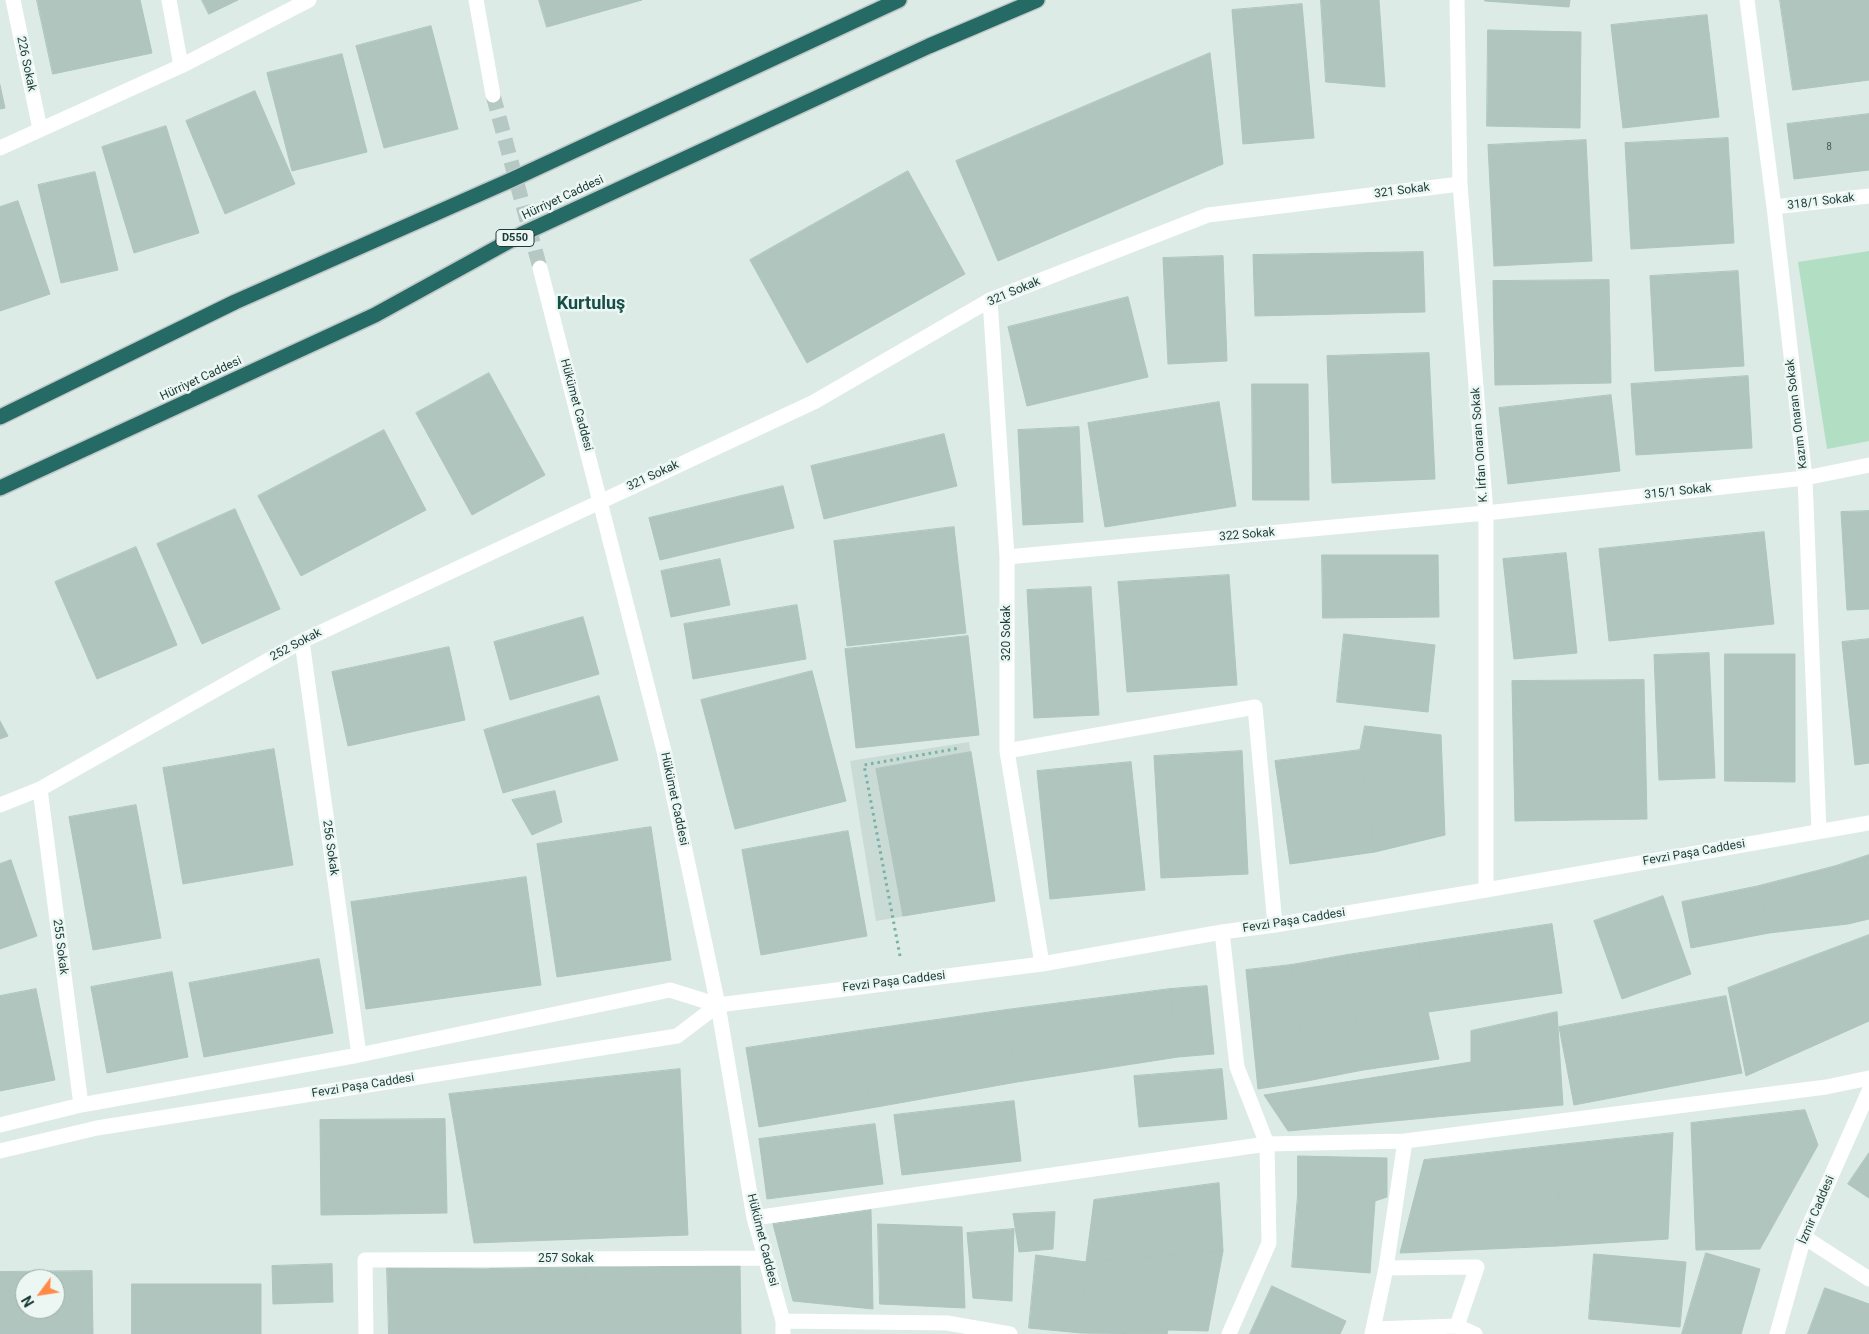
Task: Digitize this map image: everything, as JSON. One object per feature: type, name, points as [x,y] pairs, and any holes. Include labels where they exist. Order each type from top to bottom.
[{"type":"highway","points":[[0,417],[235,302],[520,176],[899,0]]},
{"type":"highway","name":"Hürriyet Caddesi","points":[[0,488],[375,315],[531,230],[929,46],[1036,0]]},
{"type":"street","name":"226 Sokak","points":[[13,0],[40,129]]},
{"type":"street","points":[[169,0],[181,66]]},
{"type":"street","points":[[0,148],[181,66],[309,0]]},
{"type":"street","points":[[476,0],[493,95]]},
{"type":"street","name":"K. İrfan Onaran Sokak","points":[[1457,0],[1460,184],[1486,514],[1486,890]]},
{"type":"street","name":"Kazım Onaran Sokak","points":[[1747,0],[1774,207],[1804,478],[1819,831]]},
{"type":"street","name":"321 Sokak","points":[[601,500],[814,402],[990,300],[1208,215],[1460,184]]},
{"type":"street","name":"318/1 Sokak","points":[[1774,207],[1869,196]]},
{"type":"street","name":"Hükümet Caddesi","points":[[540,268],[664,751],[718,1005],[754,1218],[783,1328]]},
{"type":"street","name":"320 Sokak","points":[[990,300],[1007,557],[1007,751],[1042,964]]},
{"type":"street","name":"315/1 Sokak","points":[[1486,514],[1804,478],[1869,465]]},
{"type":"street","name":"252 Sokak","points":[[0,805],[40,789],[302,641],[601,500]]},
{"type":"street","name":"322 Sokak","points":[[1007,557],[1486,514]]},
{"type":"street","name":"256 Sokak","points":[[302,641],[359,1055]]},
{"type":"street","points":[[1007,751],[1255,707],[1275,925]]},
{"type":"street","name":"255 Sokak","points":[[40,789],[81,1105]]},
{"type":"street","name":"Fevzi Paşa Caddesi","points":[[0,1125],[81,1105],[359,1055],[670,990],[718,1005],[1042,964],[1222,932],[1486,890],[1869,823]]},
{"type":"street","points":[[1222,932],[1237,1067],[1267,1144],[1269,1243],[1229,1334]]},
{"type":"street","name":"Fevzi Paşa Caddesi","points":[[0,1151],[96,1128],[677,1036],[718,1005]]},
{"type":"street","points":[[754,1218],[1267,1144],[1404,1141],[1826,1087],[1869,1078]]},
{"type":"street","name":"İzmir Caddesi","points":[[1776,1334],[1804,1237],[1869,1091]]},
{"type":"street","points":[[1404,1141],[1386,1268],[1373,1331],[1457,1326],[1476,1334]]},
{"type":"street","points":[[1804,1237],[1869,1279]]},
{"type":"street","name":"257 Sokak","points":[[366,1334],[365,1260],[766,1258]]},
{"type":"street","points":[[1386,1268],[1478,1267],[1457,1326]]},
{"type":"street","points":[[783,1328],[947,1323],[1010,1334]]},
{"type":"path","points":[[905,981],[864,766],[960,748]]},
{"type":"shaded area","points":[[969,742],[995,901],[876,921],[850,761]]},
{"type":"green space","points":[[1869,251],[1869,441],[1827,449],[1798,262]]},
{"type":"building","points":[[37,0],[140,0],[152,53],[53,74]]},
{"type":"building","points":[[202,0],[238,0],[209,14]]},
{"type":"building","points":[[539,0],[642,0],[547,27]]},
{"type":"building","points":[[1321,0],[1379,0],[1385,87],[1326,82]]},
{"type":"building","points":[[1485,0],[1570,0],[1569,7]]},
{"type":"building","points":[[1780,0],[1869,0],[1869,80],[1793,90]]},
{"type":"building","points":[[1302,4],[1314,138],[1243,144],[1232,10]]},
{"type":"building","points":[[1707,15],[1719,117],[1623,128],[1611,25]]},
{"type":"building","points":[[431,26],[458,129],[384,148],[356,46]]},
{"type":"building","points":[[1488,30],[1581,32],[1580,128],[1487,126]]},
{"type":"building","points":[[1210,53],[1223,164],[998,261],[956,161]]},
{"type":"building","points":[[342,54],[367,152],[292,171],[267,73]]},
{"type":"building","points":[[0,85],[5,108],[0,109]]},
{"type":"building","points":[[255,91],[295,184],[225,214],[186,121]]},
{"type":"building","points":[[1869,114],[1869,170],[1794,179],[1787,124]]},
{"type":"building","points":[[166,126],[199,233],[134,253],[102,147]]},
{"type":"building","points":[[1728,138],[1734,243],[1631,249],[1625,143]]},
{"type":"building","points":[[1586,140],[1592,261],[1494,266],[1488,145]]},
{"type":"building","points":[[908,171],[965,274],[807,363],[750,260]]},
{"type":"building","points":[[95,172],[118,270],[61,283],[38,185]]},
{"type":"building","points":[[18,201],[50,294],[0,311],[0,207]]},
{"type":"building","points":[[1423,252],[1425,312],[1255,316],[1253,255]]},
{"type":"building","points":[[1223,256],[1227,361],[1168,364],[1163,258]]},
{"type":"building","points":[[1738,271],[1744,366],[1655,371],[1650,276]]},
{"type":"building","points":[[1609,280],[1611,383],[1495,385],[1493,281]]},
{"type":"building","points":[[1128,297],[1148,377],[1027,406],[1008,327]]},
{"type":"building","points":[[1429,353],[1435,479],[1332,483],[1327,356]]},
{"type":"building","points":[[489,373],[545,475],[472,515],[416,413]]},
{"type":"building","points":[[1748,376],[1752,448],[1636,455],[1631,384]]},
{"type":"building","points":[[1252,384],[1308,384],[1309,500],[1253,500]]},
{"type":"building","points":[[1611,395],[1620,471],[1508,484],[1499,408]]},
{"type":"building","points":[[1219,402],[1236,506],[1105,527],[1088,423]]},
{"type":"building","points":[[1079,427],[1083,522],[1023,525],[1018,430]]},
{"type":"building","points":[[384,430],[426,510],[301,576],[258,496]]},
{"type":"building","points":[[944,434],[957,486],[824,519],[811,466]]},
{"type":"building","points":[[783,486],[794,528],[660,560],[649,518]]},
{"type":"building","points":[[235,509],[280,609],[202,644],[157,544]]},
{"type":"building","points":[[1869,511],[1869,609],[1847,610],[1841,512]]},
{"type":"building","points":[[954,527],[966,633],[847,646],[834,541]]},
{"type":"building","points":[[1764,532],[1774,624],[1609,641],[1599,549]]},
{"type":"building","points":[[136,547],[177,645],[97,679],[55,582]]},
{"type":"building","points":[[1566,553],[1577,653],[1514,659],[1503,559]]},
{"type":"building","points":[[1322,555],[1438,555],[1439,617],[1323,618]]},
{"type":"building","points":[[720,559],[730,605],[671,617],[661,571]]},
{"type":"building","points":[[1229,575],[1237,685],[1127,692],[1118,582]]},
{"type":"building","points":[[1091,587],[1099,715],[1034,718],[1027,590]]},
{"type":"building","points":[[797,605],[806,659],[693,679],[684,624]]},
{"type":"building","points":[[583,617],[599,674],[510,700],[494,642]]},
{"type":"building","points":[[1344,634],[1435,645],[1428,712],[1337,702]]},
{"type":"building","points":[[968,636],[979,735],[856,748],[845,649]]},
{"type":"building","points":[[1869,639],[1869,763],[1855,765],[1842,642]]},
{"type":"building","points":[[449,647],[465,720],[348,746],[332,672]]},
{"type":"building","points":[[1709,653],[1715,778],[1659,780],[1654,655]]},
{"type":"building","points":[[1725,654],[1795,654],[1795,782],[1725,781]]},
{"type":"building","points":[[812,671],[846,801],[735,829],[701,700]]},
{"type":"building","points":[[1644,680],[1647,819],[1515,821],[1512,681]]},
{"type":"building","points":[[599,696],[618,760],[503,793],[484,730]]},
{"type":"building","points":[[0,721],[8,736],[0,739]]},
{"type":"building","points":[[1365,726],[1441,735],[1445,835],[1375,852],[1360,750]]},
{"type":"building","points":[[274,749],[293,865],[183,884],[163,768]]},
{"type":"building","points":[[1360,750],[1375,852],[1290,864],[1275,761]]},
{"type":"building","points":[[1242,751],[1248,874],[1161,878],[1154,756]]},
{"type":"building","points":[[971,752],[995,901],[903,916],[876,769]]},
{"type":"building","points":[[1131,762],[1145,890],[1050,899],[1037,771]]},
{"type":"building","points":[[555,791],[562,822],[532,835],[512,800]]},
{"type":"building","points":[[136,805],[161,938],[93,950],[69,817]]},
{"type":"building","points":[[651,827],[671,960],[557,977],[537,844]]},
{"type":"building","points":[[848,831],[867,936],[761,955],[742,850]]},
{"type":"building","points":[[1869,855],[1869,919],[1848,924],[1836,866]]},
{"type":"building","points":[[11,860],[37,936],[0,949],[0,864]]},
{"type":"building","points":[[1836,866],[1848,924],[1769,933],[1759,886]]},
{"type":"building","points":[[526,877],[541,985],[366,1009],[351,902]]},
{"type":"building","points":[[1759,886],[1769,933],[1691,948],[1682,902]]},
{"type":"building","points":[[1663,896],[1691,974],[1622,999],[1594,921]]},
{"type":"building","points":[[1552,924],[1562,993],[1428,1012],[1418,944]]},
{"type":"building","points":[[1869,935],[1869,1021],[1746,1076],[1728,988]]},
{"type":"building","points":[[1418,944],[1428,1012],[1439,1059],[1363,1070],[1347,955]]},
{"type":"building","points":[[1347,955],[1363,1070],[1307,1081],[1291,965]]},
{"type":"building","points":[[319,959],[333,1033],[204,1057],[189,983]]},
{"type":"building","points":[[1291,965],[1307,1081],[1258,1089],[1246,970]]},
{"type":"building","points":[[172,972],[188,1057],[107,1073],[91,987]]},
{"type":"building","points":[[1207,986],[1214,1054],[1178,1057],[1170,989]]},
{"type":"building","points":[[36,989],[55,1080],[0,1091],[0,996]]},
{"type":"building","points":[[1170,989],[1178,1057],[1017,1082],[1006,1010]]},
{"type":"building","points":[[1726,996],[1742,1073],[1574,1105],[1559,1027]]},
{"type":"building","points":[[1006,1010],[1017,1082],[871,1108],[859,1031]]},
{"type":"building","points":[[1557,1012],[1563,1105],[1288,1131],[1264,1095],[1471,1062],[1471,1031]]},
{"type":"building","points":[[859,1031],[871,1108],[759,1127],[746,1048]]},
{"type":"building","points":[[680,1069],[688,1235],[474,1243],[449,1094]]},
{"type":"building","points":[[1222,1069],[1227,1119],[1139,1127],[1134,1076]]},
{"type":"building","points":[[1014,1101],[1021,1161],[902,1175],[894,1115]]},
{"type":"building","points":[[1805,1110],[1818,1145],[1760,1249],[1696,1250],[1691,1123]]},
{"type":"building","points":[[445,1119],[447,1213],[321,1215],[320,1120]]},
{"type":"building","points":[[875,1124],[883,1184],[767,1199],[759,1139]]},
{"type":"building","points":[[1673,1133],[1668,1239],[1557,1246],[1559,1145]]},
{"type":"building","points":[[1559,1145],[1557,1246],[1400,1253],[1424,1160]]},
{"type":"building","points":[[1869,1153],[1869,1198],[1848,1184]]},
{"type":"building","points":[[1298,1156],[1387,1158],[1387,1197],[1375,1201],[1298,1195]]},
{"type":"building","points":[[1219,1183],[1223,1251],[1086,1262],[1094,1200]]},
{"type":"building","points":[[1298,1195],[1375,1201],[1370,1273],[1292,1267]]},
{"type":"building","points":[[871,1210],[873,1309],[793,1301],[773,1224]]},
{"type":"building","points":[[1055,1212],[1053,1249],[1019,1252],[1013,1214]]},
{"type":"building","points":[[878,1224],[962,1227],[965,1308],[880,1304]]},
{"type":"building","points":[[1014,1229],[1012,1301],[973,1298],[967,1233]]},
{"type":"building","points":[[1223,1251],[1208,1331],[1168,1330],[1167,1334],[1081,1333],[1086,1262]]},
{"type":"building","points":[[1706,1253],[1760,1269],[1741,1334],[1682,1334]]},
{"type":"building","points":[[1594,1254],[1686,1262],[1680,1327],[1589,1319]]},
{"type":"building","points":[[1036,1255],[1086,1262],[1081,1333],[1029,1328]]},
{"type":"building","points":[[332,1264],[333,1302],[273,1304],[272,1266]]},
{"type":"building","points":[[740,1265],[741,1334],[586,1334],[585,1267]]},
{"type":"building","points":[[585,1267],[586,1334],[489,1334],[489,1269]]},
{"type":"building","points":[[387,1268],[489,1269],[489,1334],[389,1334]]},
{"type":"building","points":[[65,1271],[92,1271],[93,1334],[0,1334],[0,1272],[15,1272],[15,1319],[65,1319]]},
{"type":"building","points":[[132,1284],[261,1284],[261,1334],[132,1334]]},
{"type":"building","points":[[1272,1286],[1346,1321],[1340,1334],[1250,1334]]},
{"type":"building","points":[[1825,1288],[1869,1304],[1869,1334],[1808,1334]]},
{"type":"tunnel","points":[[493,95],[540,268]]},
{"type":"district","name":"Kurtuluş","points":[[591,304]]}]
